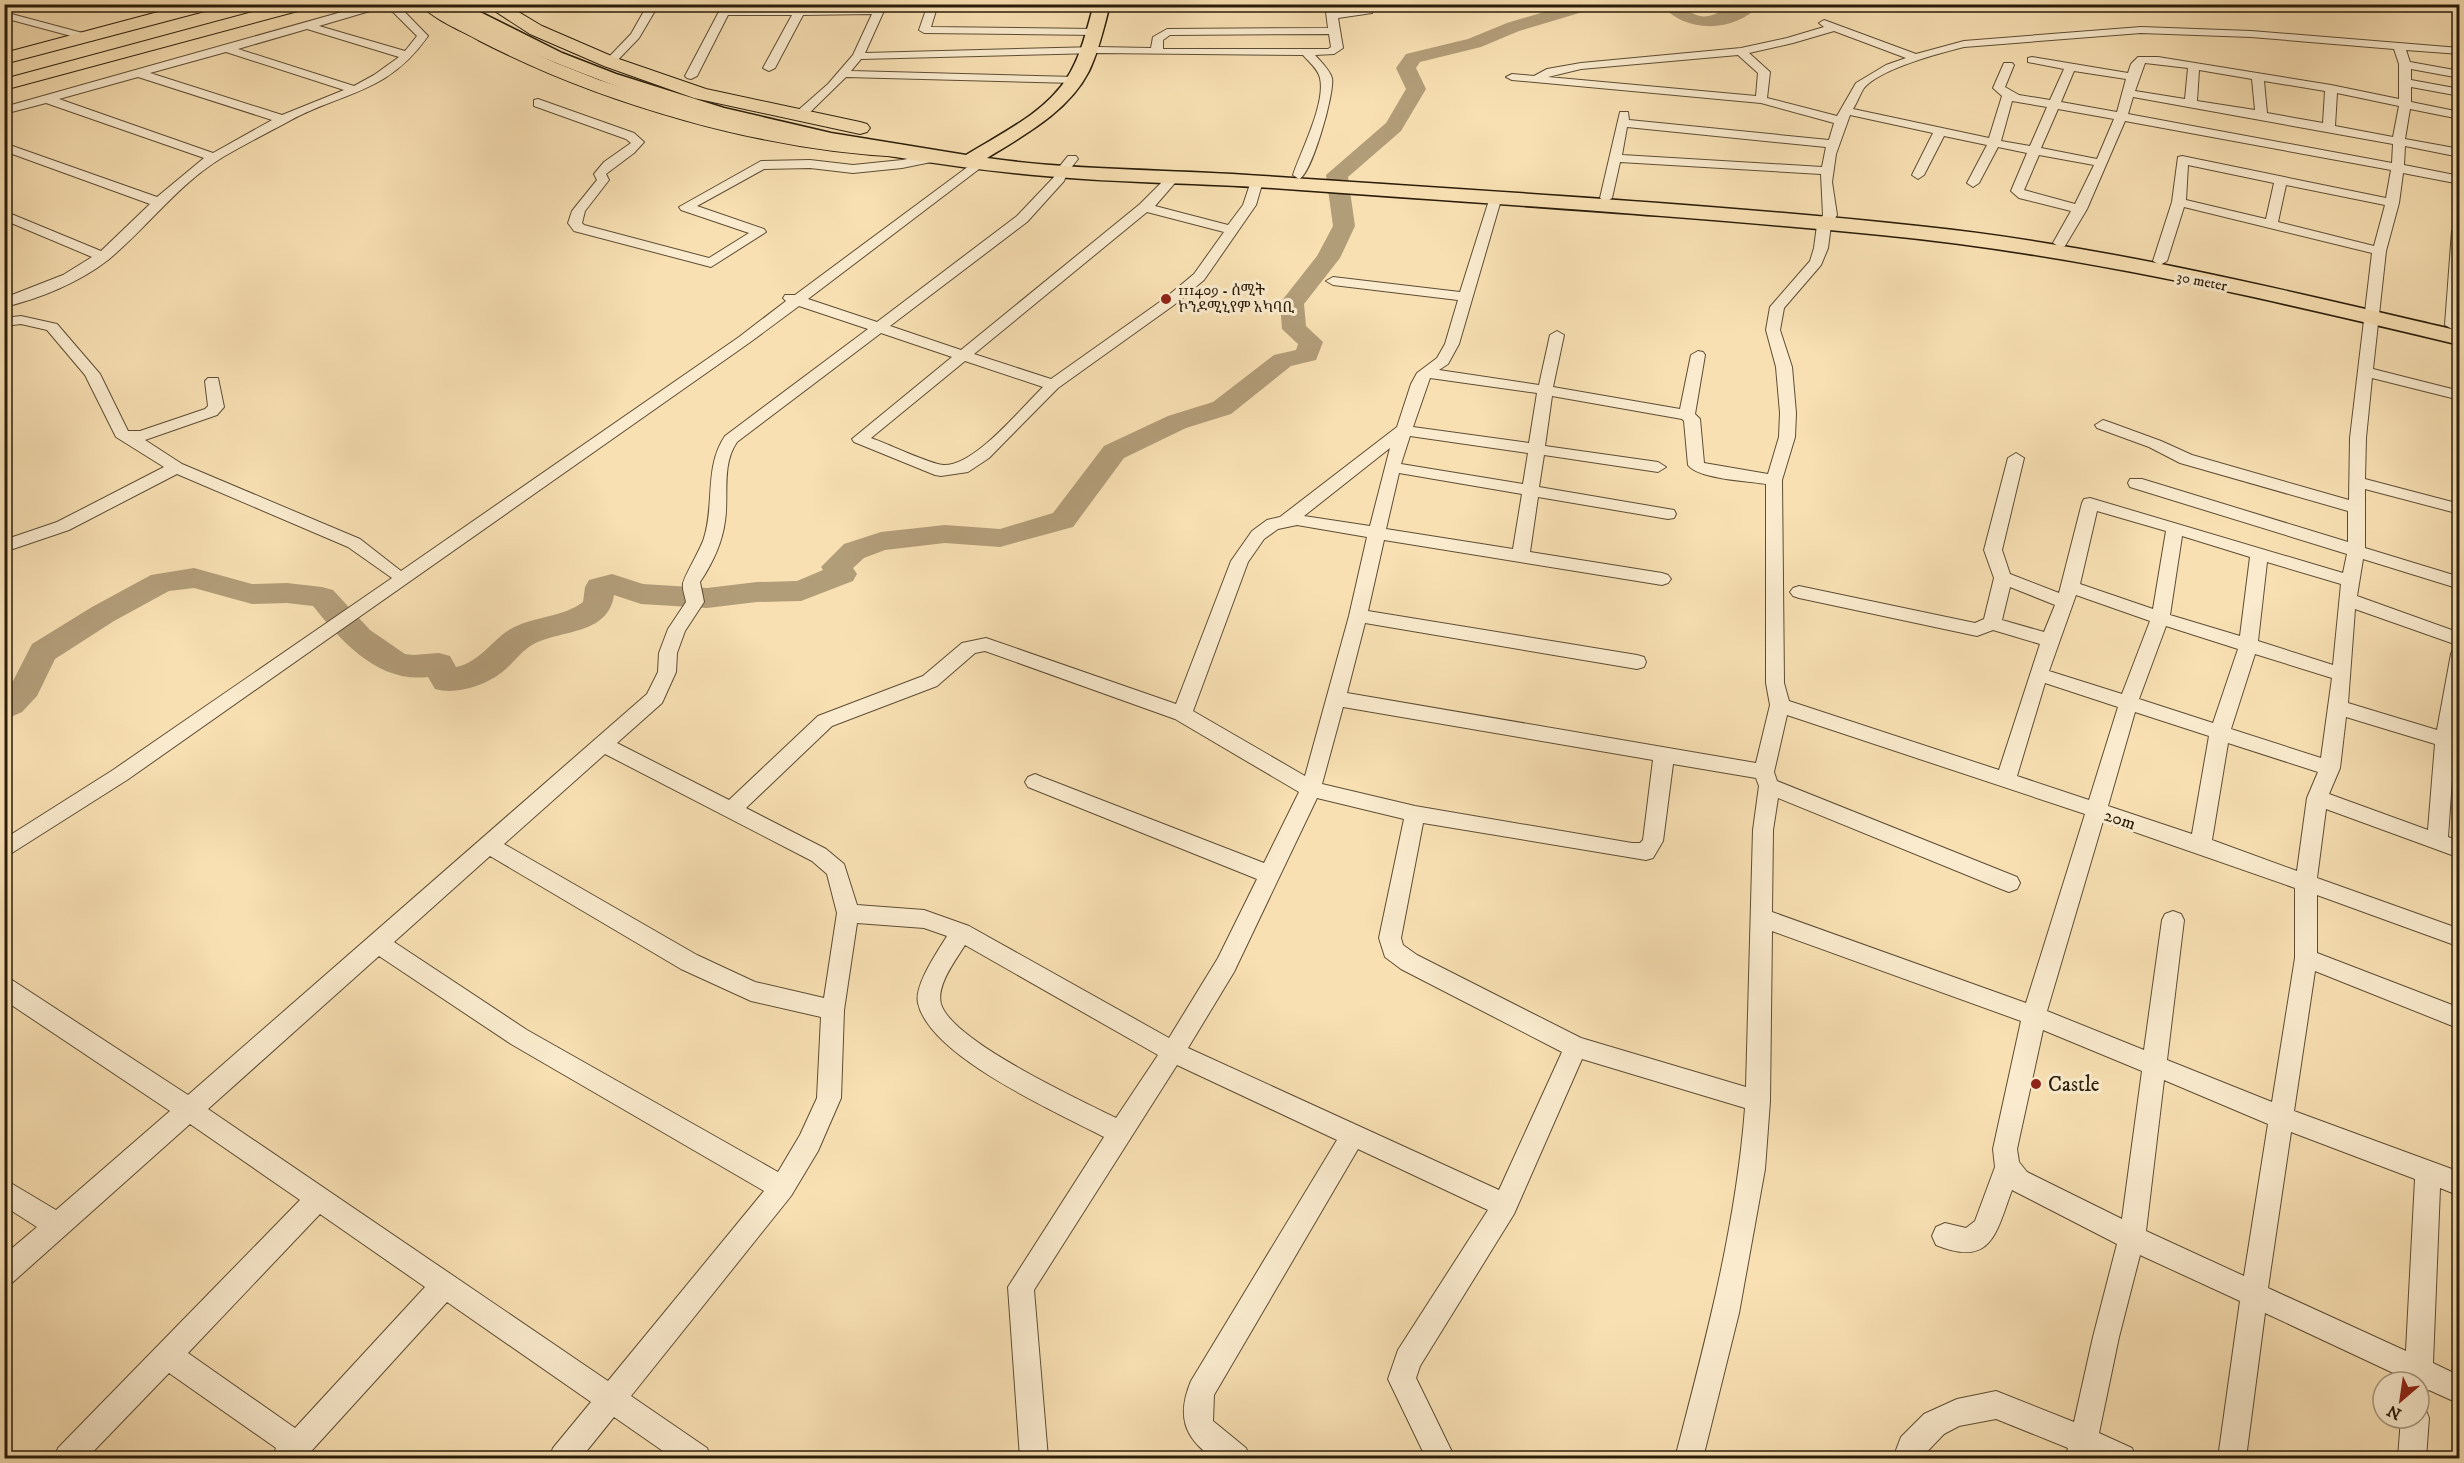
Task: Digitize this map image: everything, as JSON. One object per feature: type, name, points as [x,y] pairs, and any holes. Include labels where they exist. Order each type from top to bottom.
[{"type":"highway","points":[[4,59],[210,4]]},
{"type":"highway","points":[[4,85],[303,4]]},
{"type":"highway","points":[[428,4],[494,43],[642,102],[708,121],[796,139],[867,149],[905,146]]},
{"type":"highway","points":[[492,4],[536,30],[610,62],[701,94],[885,133],[905,146]]},
{"type":"main road","points":[[451,4],[508,36],[573,66],[643,92],[785,129],[983,157],[1175,176],[1606,198],[1827,220]]},
{"type":"main road","points":[[472,4],[514,28],[587,62],[701,100],[871,141]]},
{"type":"main road","points":[[983,157],[1022,137],[1048,118],[1069,100],[1085,80],[1102,4]]},
{"type":"main road","points":[[983,157],[1050,108],[1075,80],[1110,15],[1111,4]]},
{"type":"main road","points":[[1022,137],[1021,147],[1033,156]]},
{"type":"main road","points":[[905,146],[937,157],[1033,156],[1066,165],[1299,175],[1321,182]]},
{"type":"main road","points":[[1349,184],[1495,200],[1939,226],[2060,243],[2160,261],[2372,311]]},
{"type":"main road","name":"30 meter","points":[[1827,220],[2036,248],[2372,311],[2457,330]]},
{"type":"street","points":[[610,62],[634,36],[654,4]]},
{"type":"street","points":[[920,42],[933,4]]},
{"type":"street","points":[[989,4],[988,8],[1011,8],[1052,16],[1093,44]]},
{"type":"street","points":[[920,42],[1003,53],[1093,44],[1157,52],[1335,50],[1337,48],[1331,10],[1361,14],[1368,11],[1371,4]]},
{"type":"street","points":[[4,111],[380,5],[389,6],[423,36],[406,55],[376,79],[356,90],[284,120],[213,157],[103,257],[74,276],[5,303]]},
{"type":"street","points":[[769,68],[802,7]]},
{"type":"street","points":[[691,76],[727,8],[880,8],[858,56],[844,74],[799,116]]},
{"type":"street","points":[[1003,53],[1004,31],[1011,8]]},
{"type":"street","points":[[4,15],[86,37]]},
{"type":"street","points":[[858,56],[920,42],[1004,31],[1052,16]]},
{"type":"street","points":[[1820,21],[1914,57]]},
{"type":"street","points":[[306,25],[406,55]]},
{"type":"street","points":[[1536,79],[1551,71],[1664,54],[1741,51],[1789,41],[1835,27]]},
{"type":"street","points":[[1689,1458],[1726,1313],[1753,1169],[1758,1101],[1763,830],[1767,779],[1780,705],[1775,683],[1774,480],[1787,437],[1788,413],[1784,367],[1773,330],[1777,307],[1816,262],[1821,248],[1827,220],[1827,171],[1832,144],[1860,85],[1890,67],[1914,57],[1964,44],[2067,34],[2141,30],[2289,36],[2460,51]]},
{"type":"street","points":[[1157,52],[1157,39],[1167,32],[1335,31]]},
{"type":"street","points":[[1244,52],[1245,32]]},
{"type":"street","points":[[1761,100],[1771,65],[1789,41]]},
{"type":"street","points":[[2232,1458],[2280,1117],[2306,958],[2306,881],[2317,798],[2330,768],[2342,674],[2349,590],[2356,551],[2358,438],[2372,311],[2379,251],[2397,174],[2399,140],[2405,104],[2405,64],[2399,46]]},
{"type":"street","points":[[225,48],[356,90]]},
{"type":"street","points":[[1741,51],[1771,65]]},
{"type":"street","points":[[1299,175],[1325,98],[1327,83],[1321,69],[1306,52]]},
{"type":"street","points":[[2060,243],[2080,209],[2101,163],[2120,120],[2137,64],[2142,59],[2331,88],[2460,116]]},
{"type":"street","points":[[2032,60],[2132,77]]},
{"type":"street","points":[[2405,64],[2460,75]]},
{"type":"street","points":[[2008,65],[1999,88],[2008,95],[2120,120],[2397,174],[2460,180]]},
{"type":"street","points":[[2070,67],[2018,193],[2080,209]]},
{"type":"street","points":[[2191,104],[2194,68]]},
{"type":"street","points":[[137,73],[284,120]]},
{"type":"street","points":[[844,74],[1075,80]]},
{"type":"street","points":[[1512,77],[1761,100],[2101,163]]},
{"type":"street","points":[[2258,77],[2261,115]]},
{"type":"street","points":[[2405,82],[2460,93]]},
{"type":"street","points":[[2329,127],[2331,88]]},
{"type":"street","points":[[2128,93],[2329,127],[2460,153]]},
{"type":"street","points":[[1973,183],[1994,143],[2008,95]]},
{"type":"street","points":[[47,99],[213,157]]},
{"type":"street","points":[[538,103],[630,136],[638,142],[633,149],[605,167],[600,174],[603,180],[579,212],[575,223],[579,228],[711,263],[759,232],[686,207],[761,165],[810,164],[853,170],[937,157]]},
{"type":"street","points":[[1606,198],[1623,119],[1832,144]]},
{"type":"street","points":[[1918,174],[1940,132]]},
{"type":"street","points":[[4,147],[160,203]]},
{"type":"street","points":[[4,835],[362,600],[793,299],[983,157]]},
{"type":"street","points":[[1615,158],[1827,171]]},
{"type":"street","points":[[2160,261],[2179,202],[2182,160],[2392,203]]},
{"type":"street","points":[[4,1273],[655,698],[667,672],[668,653],[677,628],[685,620],[694,602],[691,582],[709,553],[718,514],[718,483],[724,446],[1022,219],[1060,178],[1066,165]]},
{"type":"street","points":[[1175,176],[1145,207],[860,439],[941,471],[962,468],[983,455],[1053,385],[1199,277],[1249,205],[1257,181]]},
{"type":"street","points":[[2271,225],[2281,180]]},
{"type":"street","points":[[1034,1458],[1021,1287],[1173,1052],[1226,965],[1311,789],[1358,616],[1392,467],[1419,384],[1425,374],[1443,361],[1452,344],[1495,200]]},
{"type":"street","points":[[2179,202],[2379,251]]},
{"type":"street","points":[[1145,207],[1232,230]]},
{"type":"street","points":[[4,215],[103,257]]},
{"type":"street","points":[[2457,330],[2459,231]]},
{"type":"street","points":[[1334,282],[1466,297]]},
{"type":"street","points":[[793,299],[1053,385]]},
{"type":"street","points":[[362,600],[393,572],[793,299]]},
{"type":"street","points":[[4,322],[21,320],[52,327],[92,374],[122,434],[142,436],[211,412],[216,407],[213,381]]},
{"type":"street","points":[[1521,556],[1545,390],[1557,335]]},
{"type":"street","points":[[1687,415],[1698,355]]},
{"type":"street","points":[[2366,372],[2460,396]]},
{"type":"street","points":[[1425,374],[1545,390],[1687,415],[1692,418],[1696,465],[1703,469],[1774,480]]},
{"type":"street","points":[[2103,425],[2155,444],[2187,459],[2357,508]]},
{"type":"street","points":[[1286,521],[1404,430],[1658,467]]},
{"type":"street","points":[[130,436],[176,468],[354,543],[393,572]]},
{"type":"street","points":[[1992,623],[2002,578],[1993,550],[2016,458]]},
{"type":"street","points":[[1392,467],[1668,514]]},
{"type":"street","points":[[4,546],[63,526],[176,468]]},
{"type":"street","points":[[2358,482],[2460,509]]},
{"type":"street","points":[[2136,483],[2460,583]]},
{"type":"street","points":[[2006,781],[2038,674],[2066,594],[2090,503],[2259,555],[2349,590],[2460,640]]},
{"type":"street","points":[[1182,714],[1240,561],[1258,535],[1273,524],[1286,521],[1377,532],[1662,579]]},
{"type":"street","points":[[1945,1236],[1970,1241],[1985,1229],[2007,1167],[2005,1149],[2034,1016],[2128,704],[2160,618],[2175,529]]},
{"type":"street","points":[[2201,845],[2220,731],[2248,646],[2259,555]]},
{"type":"street","points":[[2002,578],[2160,618],[2342,674]]},
{"type":"street","points":[[1799,592],[1977,630],[1992,623],[2049,640]]},
{"type":"street","points":[[1358,616],[1637,662]]},
{"type":"street","points":[[4,850],[120,775],[323,627]]},
{"type":"street","points":[[732,810],[825,721],[930,681],[969,648],[986,644],[1182,714],[1311,789],[1415,814],[1646,852],[1653,841],[1664,755]]},
{"type":"street","points":[[2437,841],[2452,743],[2460,654]]},
{"type":"street","points":[[2038,674],[2330,768]]},
{"type":"street","points":[[1334,698],[1664,755],[1767,779],[2009,883]]},
{"type":"street","name":"20m","points":[[1780,705],[2201,845],[2460,938]]},
{"type":"street","points":[[2338,707],[2452,743]]},
{"type":"street","points":[[563,1458],[782,1188],[809,1143],[829,1098],[833,1010],[848,913],[837,870],[819,855],[603,744]]},
{"type":"street","points":[[1035,782],[1271,875]]},
{"type":"street","points":[[2317,798],[2460,850]]},
{"type":"street","points":[[1415,814],[1390,938],[1393,950],[1409,962],[1576,1047],[1758,1101]]},
{"type":"street","points":[[488,845],[689,962],[751,991],[833,1010]]},
{"type":"street","points":[[848,913],[924,919],[962,932],[1173,1052],[1505,1204]]},
{"type":"street","points":[[1760,917],[2034,1016],[2280,1117],[2460,1184]]},
{"type":"street","points":[[2081,1449],[2132,1238],[2156,1067],[2173,920]]},
{"type":"street","points":[[962,932],[933,982],[928,999],[931,1013],[947,1032],[981,1058],[1121,1132]]},
{"type":"street","points":[[377,943],[519,1037],[782,1188]]},
{"type":"street","points":[[2306,958],[2460,1019]]},
{"type":"street","points":[[4,987],[188,1109],[317,1200],[697,1458]]},
{"type":"street","points":[[1441,1458],[1402,1379],[1408,1360],[1505,1204],[1576,1047]]},
{"type":"street","points":[[1236,1458],[1201,1431],[1196,1411],[1201,1390],[1353,1135]]},
{"type":"street","points":[[2007,1167],[2018,1180],[2132,1238],[2254,1294],[2405,1370]]},
{"type":"street","points":[[2419,1370],[2428,1172]]},
{"type":"street","points":[[4,1191],[57,1226]]},
{"type":"street","points":[[68,1458],[317,1200]]},
{"type":"street","points":[[166,1354],[292,1452],[445,1285]]},
{"type":"street","points":[[2431,1381],[2460,1390]]},
{"type":"street","points":[[1906,1458],[1911,1447],[1935,1424],[1957,1413],[1995,1406],[2081,1449],[2122,1458]]},
{"type":"street","points":[[2412,1458],[2414,1430]]},
{"type":"waterway","points":[[4,708],[26,688],[43,652],[103,614],[162,582],[194,578],[252,594],[287,593],[322,597],[370,647],[393,662],[405,666],[439,664],[446,681],[473,675],[489,666],[520,638],[552,625],[581,619],[597,607],[600,587],[612,584],[641,594],[707,598],[757,592],[801,591],[842,574],[836,567],[854,551],[881,541],[945,534],[1000,538],[1063,520],[1114,452],[1177,422],[1222,408],[1283,360],[1307,355],[1311,342],[1294,329],[1292,303],[1328,258],[1344,226],[1337,175],[1394,127],[1416,89],[1406,68],[1413,58],[1474,43],[1513,27],[1590,4]]},
{"type":"waterway","points":[[1670,4],[1682,15],[1702,21],[1719,20],[1751,4]]},
{"type":"waterway","points":[[2432,4],[2460,11]]},
{"type":"place","name":"111409 - ሰሚት ኮንዶሚኒየም አካባቢ","points":[[1166,299]]},
{"type":"place","name":"Castle","points":[[2036,1084]]}]
